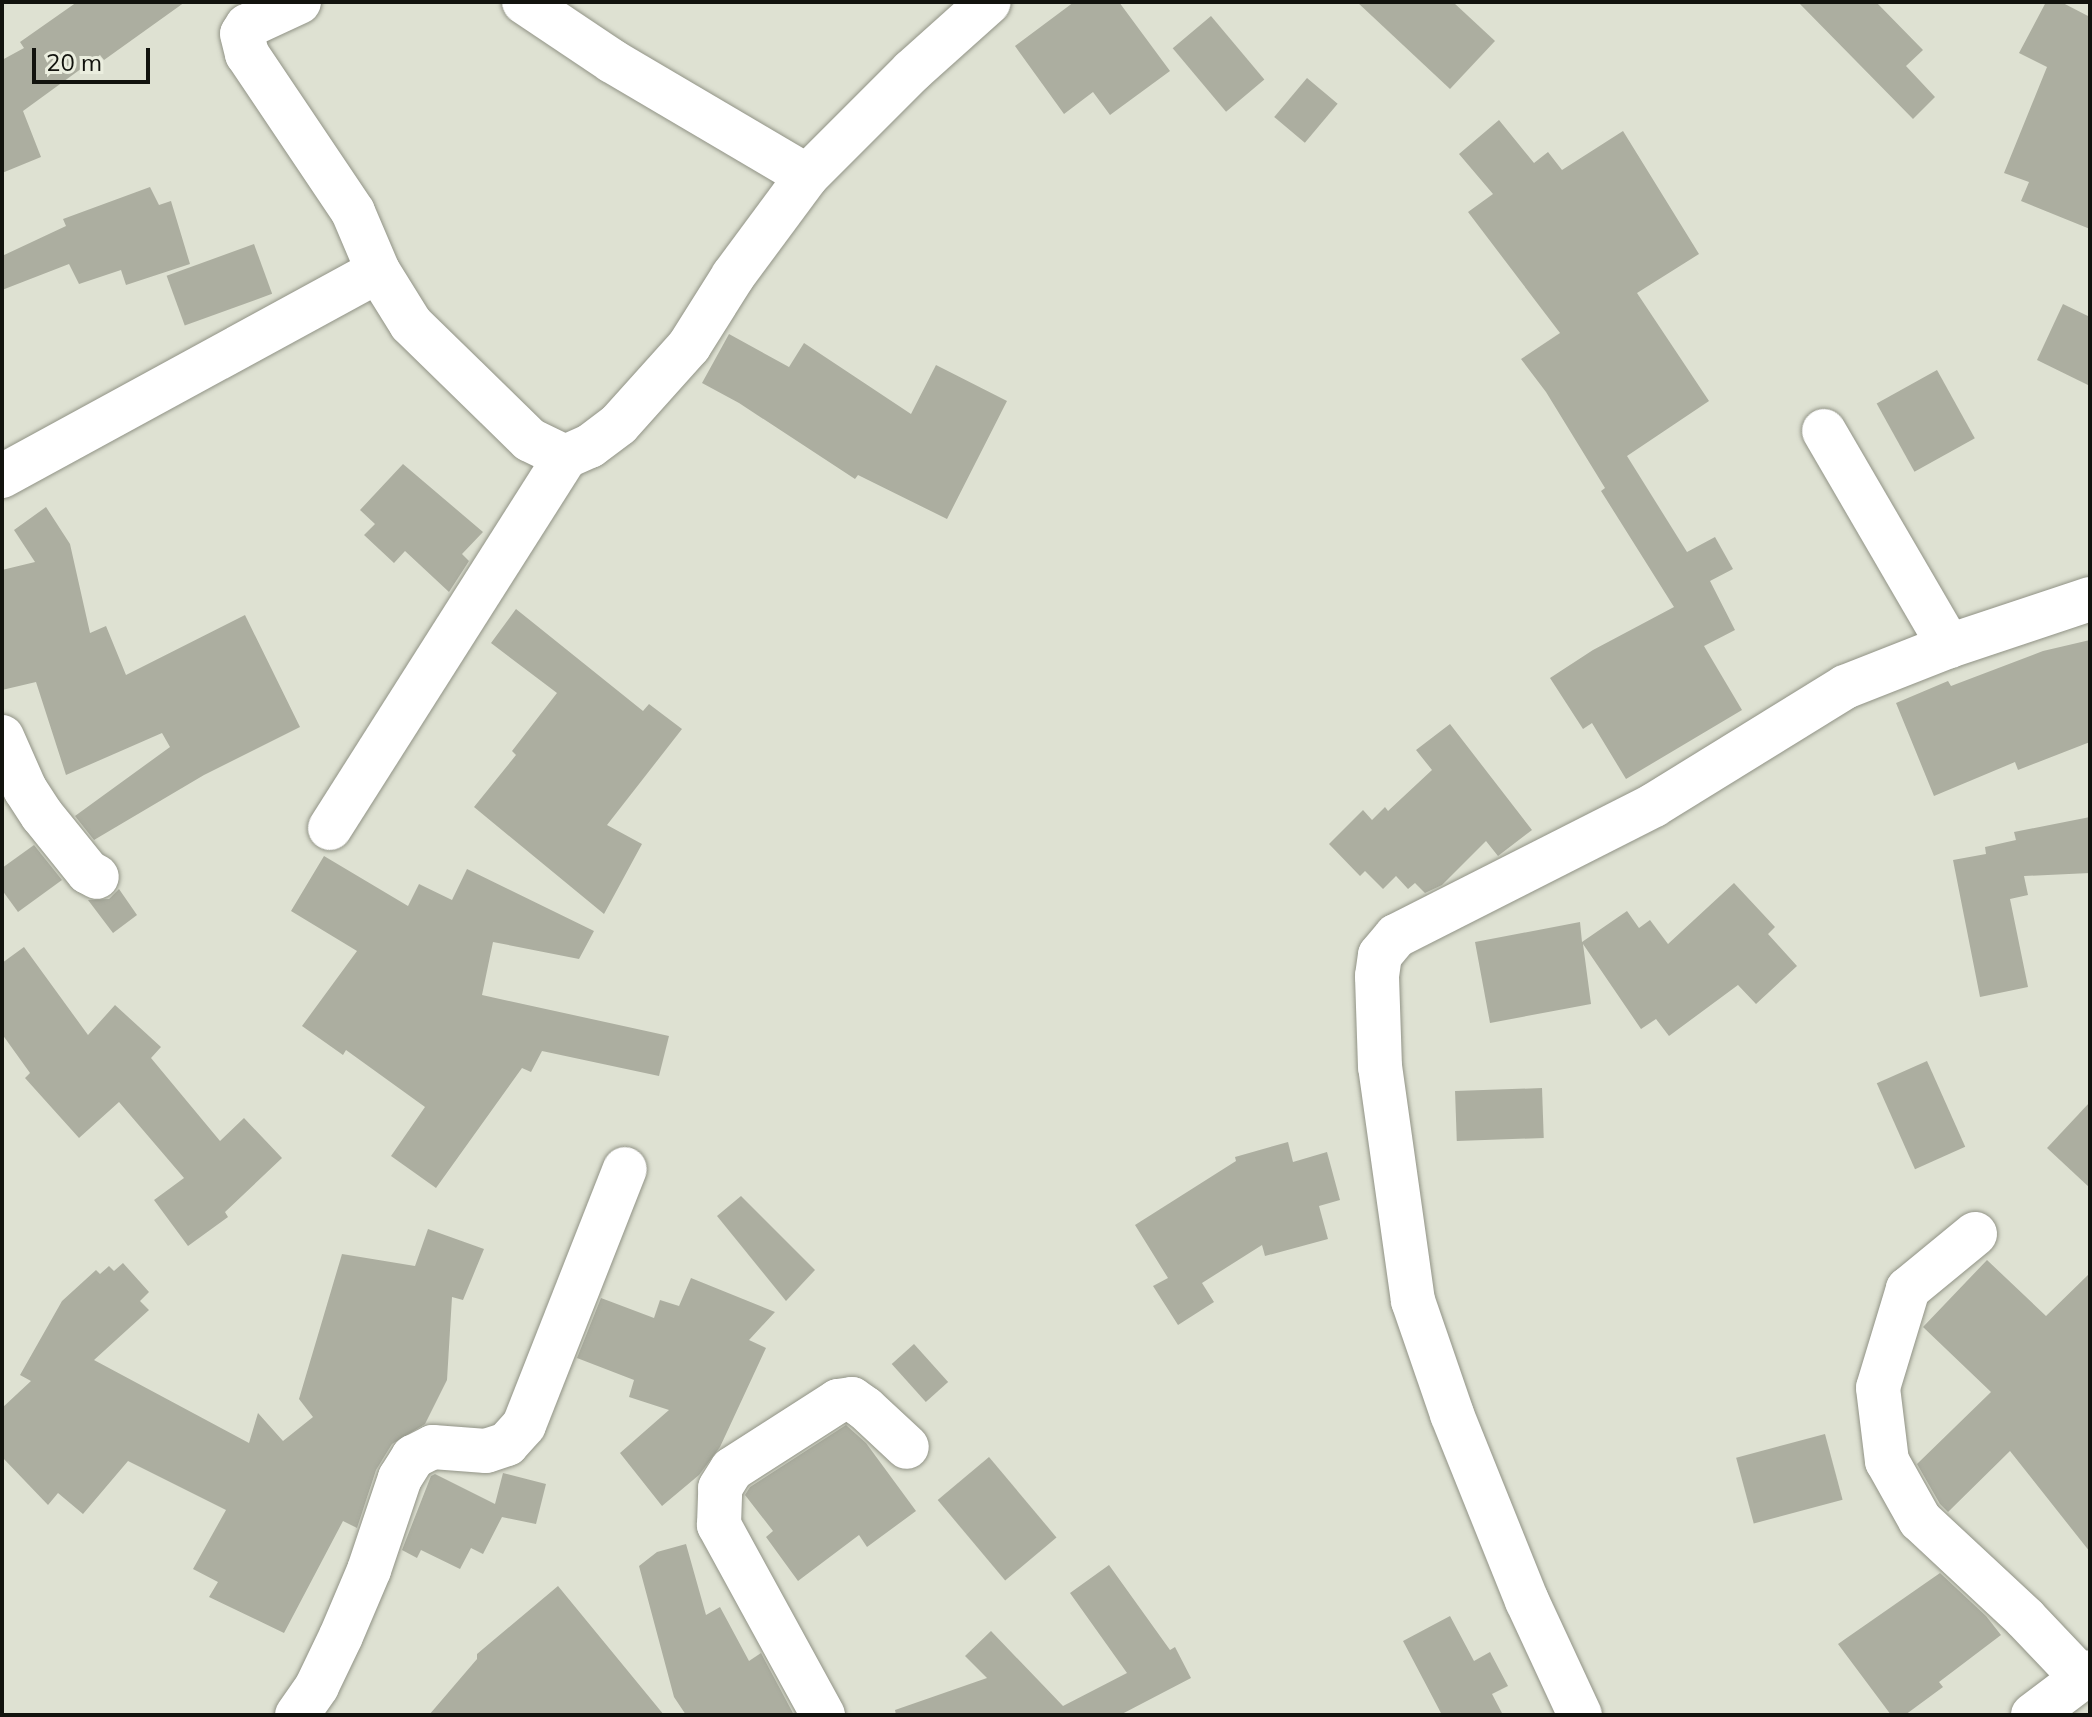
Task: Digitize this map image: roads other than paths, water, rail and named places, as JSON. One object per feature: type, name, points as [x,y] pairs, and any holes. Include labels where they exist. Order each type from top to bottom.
[{"type":"street","points":[[299,2],[255,20],[242,34],[243,44],[287,119],[353,212],[378,271],[411,324],[530,440],[565,457]]},
{"type":"street","points":[[524,2],[612,61],[807,176]]},
{"type":"street","points":[[330,828],[565,457],[590,446],[619,424],[689,346],[733,276],[807,176],[912,71],[989,2]]},
{"type":"street","points":[[2,476],[378,271]]},
{"type":"street","points":[[1824,431],[1949,646]]},
{"type":"street","points":[[1580,1715],[1527,1601],[1452,1414],[1413,1301],[1380,1067],[1377,976],[1380,955],[1396,936],[1654,805],[1845,687],[1949,646],[2090,599]]},
{"type":"street","points":[[2,737],[25,789],[42,815],[88,872],[97,877]]},
{"type":"street","points":[[297,1715],[317,1686],[341,1636],[369,1570],[400,1478],[413,1457],[433,1447],[486,1451],[507,1444],[524,1425],[625,1169]]},
{"type":"street","points":[[1975,1234],[1908,1289],[1878,1388],[1887,1461],[1920,1520],[2086,1675],[2033,1715]]},
{"type":"street","points":[[823,1715],[719,1525],[720,1488],[732,1469],[838,1401],[852,1399],[907,1447]]}]
